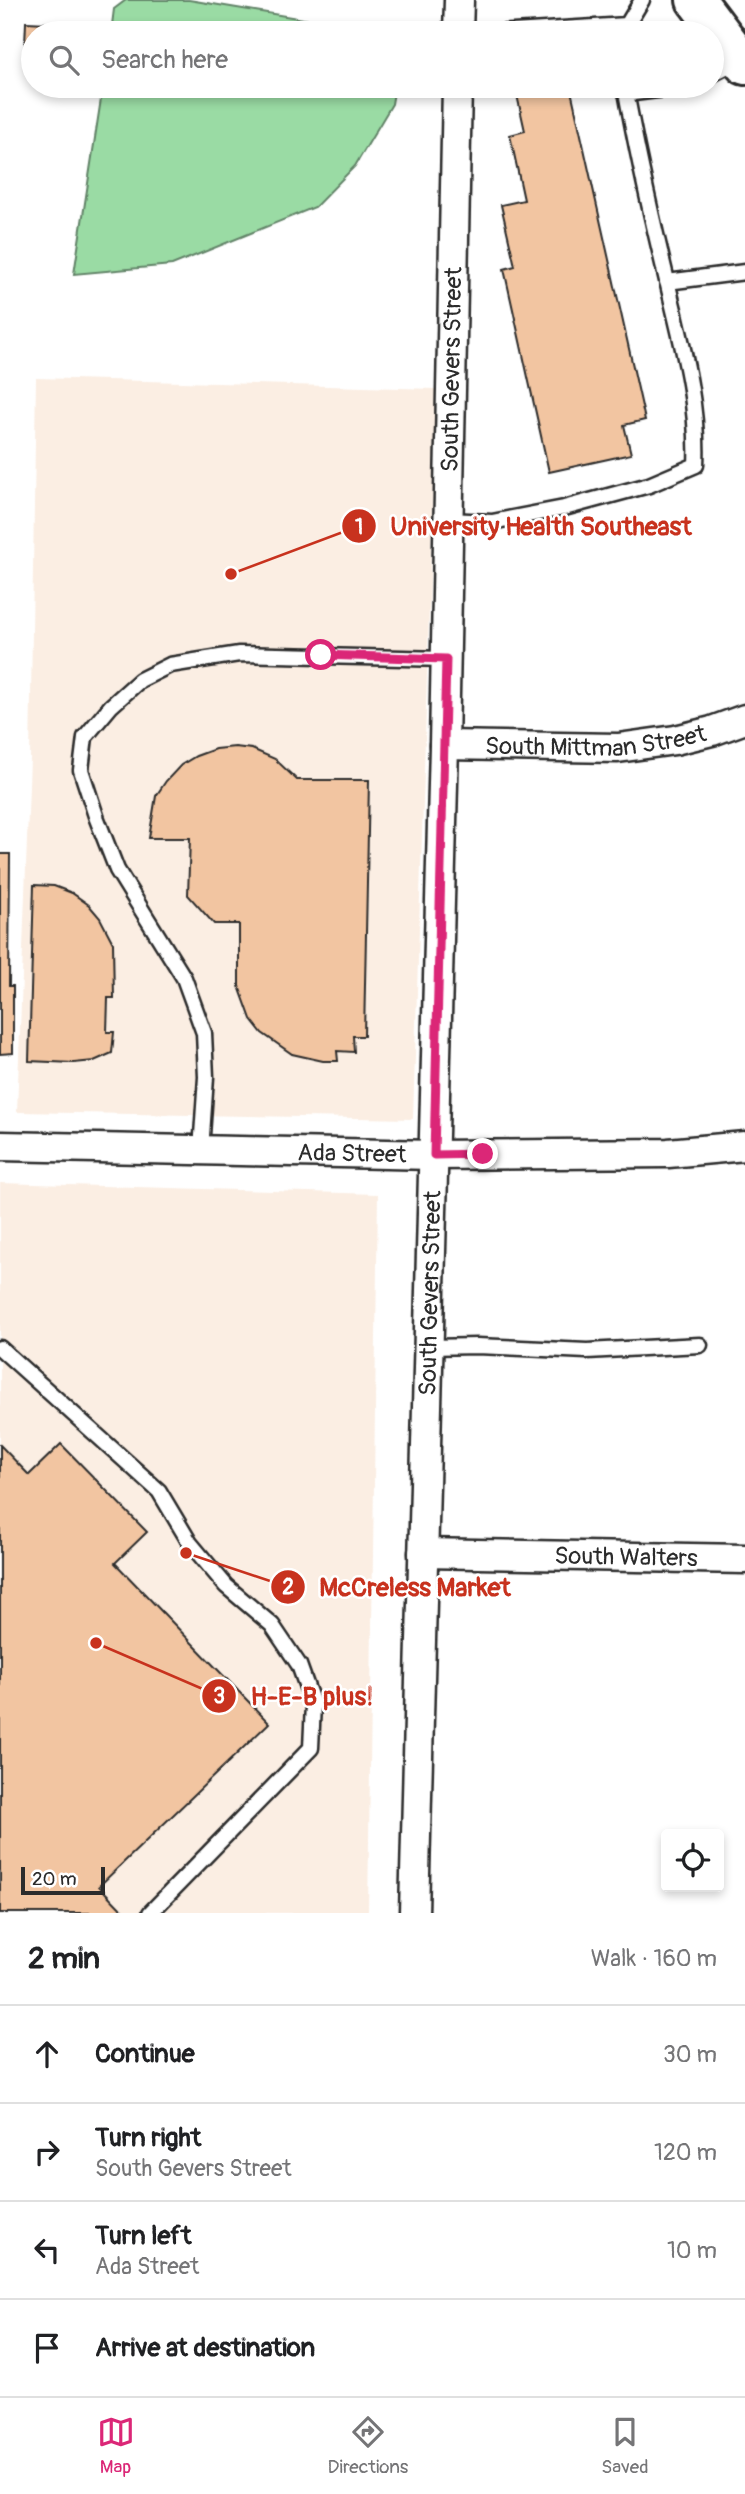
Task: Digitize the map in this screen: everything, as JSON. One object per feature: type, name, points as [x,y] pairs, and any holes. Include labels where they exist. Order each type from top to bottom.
[{"type":"main road","points":[[696,0],[707,21]]},
{"type":"street","points":[[458,21],[459,0]]},
{"type":"street","name":"South Gevers Street","points":[[414,1913],[444,745],[457,98]]},
{"type":"street","name":"South Mittman Street","points":[[444,745],[618,748],[675,740],[745,719]]},
{"type":"street","name":"Ada Street","points":[[0,1146],[434,1155],[668,1153],[745,1146]]},
{"type":"street","name":"South Walters","points":[[423,1553],[745,1559]]},
{"type":"lane","points":[[630,21],[642,0]]},
{"type":"lane","points":[[448,520],[492,522],[565,508],[649,485],[696,465],[698,438],[685,355],[640,168],[627,98]]},
{"type":"lane","points":[[667,282],[745,271]]},
{"type":"lane","points":[[201,1150],[206,1077],[204,1033],[184,978],[117,870],[81,770],[85,737],[111,706],[140,680],[170,665],[239,654],[446,659]]},
{"type":"lane","points":[[429,1347],[477,1346],[587,1351],[700,1345]]},
{"type":"lane","points":[[0,1348],[159,1491],[197,1551],[226,1586],[272,1625],[299,1665],[313,1704],[311,1748],[150,1913]]},
{"type":"shaded area","points":[[36,378],[436,389],[413,1119],[17,1112],[30,758]]},
{"type":"shaded area","points":[[0,1183],[378,1194],[368,1913],[0,1913]]},
{"type":"green space","points":[[126,0],[189,0],[316,21],[112,21],[114,9]]},
{"type":"green space","points":[[101,98],[393,98],[355,166],[315,207],[172,265],[74,274]]},
{"type":"building","points":[[518,98],[573,98],[645,420],[624,425],[631,454],[549,472],[504,269],[515,266],[501,205],[524,200],[510,135],[525,131]]},
{"type":"building","points":[[215,749],[252,749],[275,759],[297,780],[369,780],[364,1036],[353,1036],[354,1052],[337,1051],[338,1061],[323,1061],[292,1054],[262,1033],[251,1019],[239,986],[239,924],[214,924],[188,895],[190,838],[149,838],[156,796],[181,765]]},
{"type":"building","points":[[0,854],[10,854],[9,986],[13,986],[13,1053],[0,1054]]},
{"type":"building","points":[[34,885],[54,886],[72,893],[89,905],[100,918],[113,943],[114,998],[108,998],[107,1032],[114,1032],[112,1053],[94,1061],[29,1061]]},
{"type":"building","points":[[61,1444],[147,1532],[115,1563],[269,1723],[99,1886],[125,1913],[0,1913],[0,1445],[29,1475]]},
{"type":"place","name":"University Health Southeast","points":[[231,574]]},
{"type":"place","name":"McCreless Market","points":[[186,1553]]},
{"type":"place","name":"H-E-B plus!","points":[[96,1643]]},
{"type":"route","points":[[321,655],[446,659],[434,1155],[483,1154]]}]
